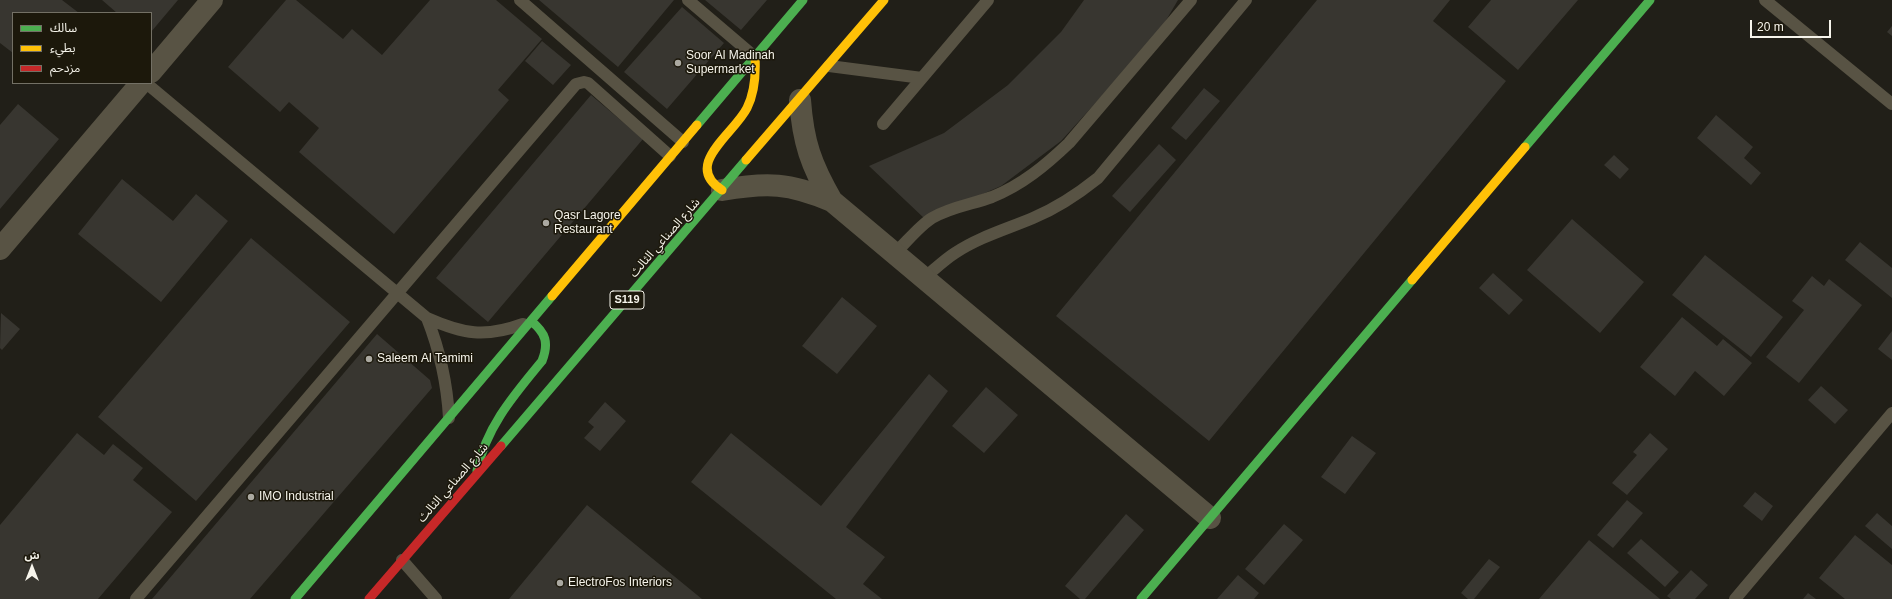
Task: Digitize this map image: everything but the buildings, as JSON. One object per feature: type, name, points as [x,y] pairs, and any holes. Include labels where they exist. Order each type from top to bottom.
[{"type":"main road","points":[[295,599],[803,0]]},
{"type":"main road","name":"شارع الصناعي الثالث","points":[[369,599],[800,100],[884,0]]},
{"type":"main road","points":[[1141,599],[1650,0]]},
{"type":"main road","points":[[722,190],[712,184],[707,174],[707,163],[747,108],[753,92],[757,74],[754,57]]},
{"type":"main road","points":[[477,474],[481,450],[490,429],[542,360],[547,350],[546,338],[540,328],[531,322]]},
{"type":"street","points":[[152,71],[212,0]]},
{"type":"street","points":[[0,249],[141,84]]},
{"type":"street","points":[[800,100],[802,127],[808,153],[818,178],[832,201]]},
{"type":"street","points":[[722,190],[750,185],[779,185],[806,190],[832,201],[1210,518]]},
{"type":"lane","points":[[520,0],[683,142]]},
{"type":"lane","points":[[688,0],[754,57]]},
{"type":"lane","points":[[883,124],[988,0]]},
{"type":"lane","points":[[894,254],[931,219],[947,211],[993,196],[1021,182],[1047,164],[1069,143],[1191,0]]},
{"type":"lane","points":[[924,278],[954,254],[972,243],[1034,218],[1056,207],[1078,194],[1098,178],[1246,0]]},
{"type":"lane","points":[[1765,0],[1892,104]]},
{"type":"lane","points":[[829,66],[922,78]]},
{"type":"lane","points":[[136,599],[576,84],[584,82],[588,83],[670,156]]},
{"type":"lane","points":[[147,84],[427,318],[452,329],[478,334],[505,331],[531,322]]},
{"type":"lane","points":[[427,318],[443,367],[449,418]]},
{"type":"lane","points":[[1735,599],[1892,413]]},
{"type":"lane","points":[[402,560],[436,599]]},
{"type":"traffic: fast","points":[[697,125],[803,0]]},
{"type":"traffic: fast","points":[[1525,147],[1650,0]]},
{"type":"traffic: fast","points":[[501,446],[746,160]]},
{"type":"traffic: fast","points":[[1141,599],[1412,280]]},
{"type":"traffic: fast","points":[[295,599],[552,296]]},
{"type":"traffic: fast","points":[[477,471],[487,440],[502,412],[542,361],[546,344],[545,339],[540,330],[531,321]]},
{"type":"traffic: slow","points":[[746,160],[884,0]]},
{"type":"traffic: slow","points":[[722,190],[711,180],[707,170],[709,160],[715,149],[741,118],[747,108],[752,96],[755,57]]},
{"type":"traffic: slow","points":[[552,296],[697,125]]},
{"type":"traffic: slow","points":[[1412,280],[1525,147]]},
{"type":"traffic: jam","points":[[369,599],[501,446]]},
{"type":"place","name":"Soor Al Madinah Supermarket","points":[[678,63]]},
{"type":"place","name":"Qasr Lagore Restaurant","points":[[546,223]]},
{"type":"place","name":"Saleem Al Tamimi","points":[[369,359]]},
{"type":"place","name":"IMO Industrial","points":[[251,497]]},
{"type":"place","name":"ElectroFos Interiors","points":[[560,583]]}]
